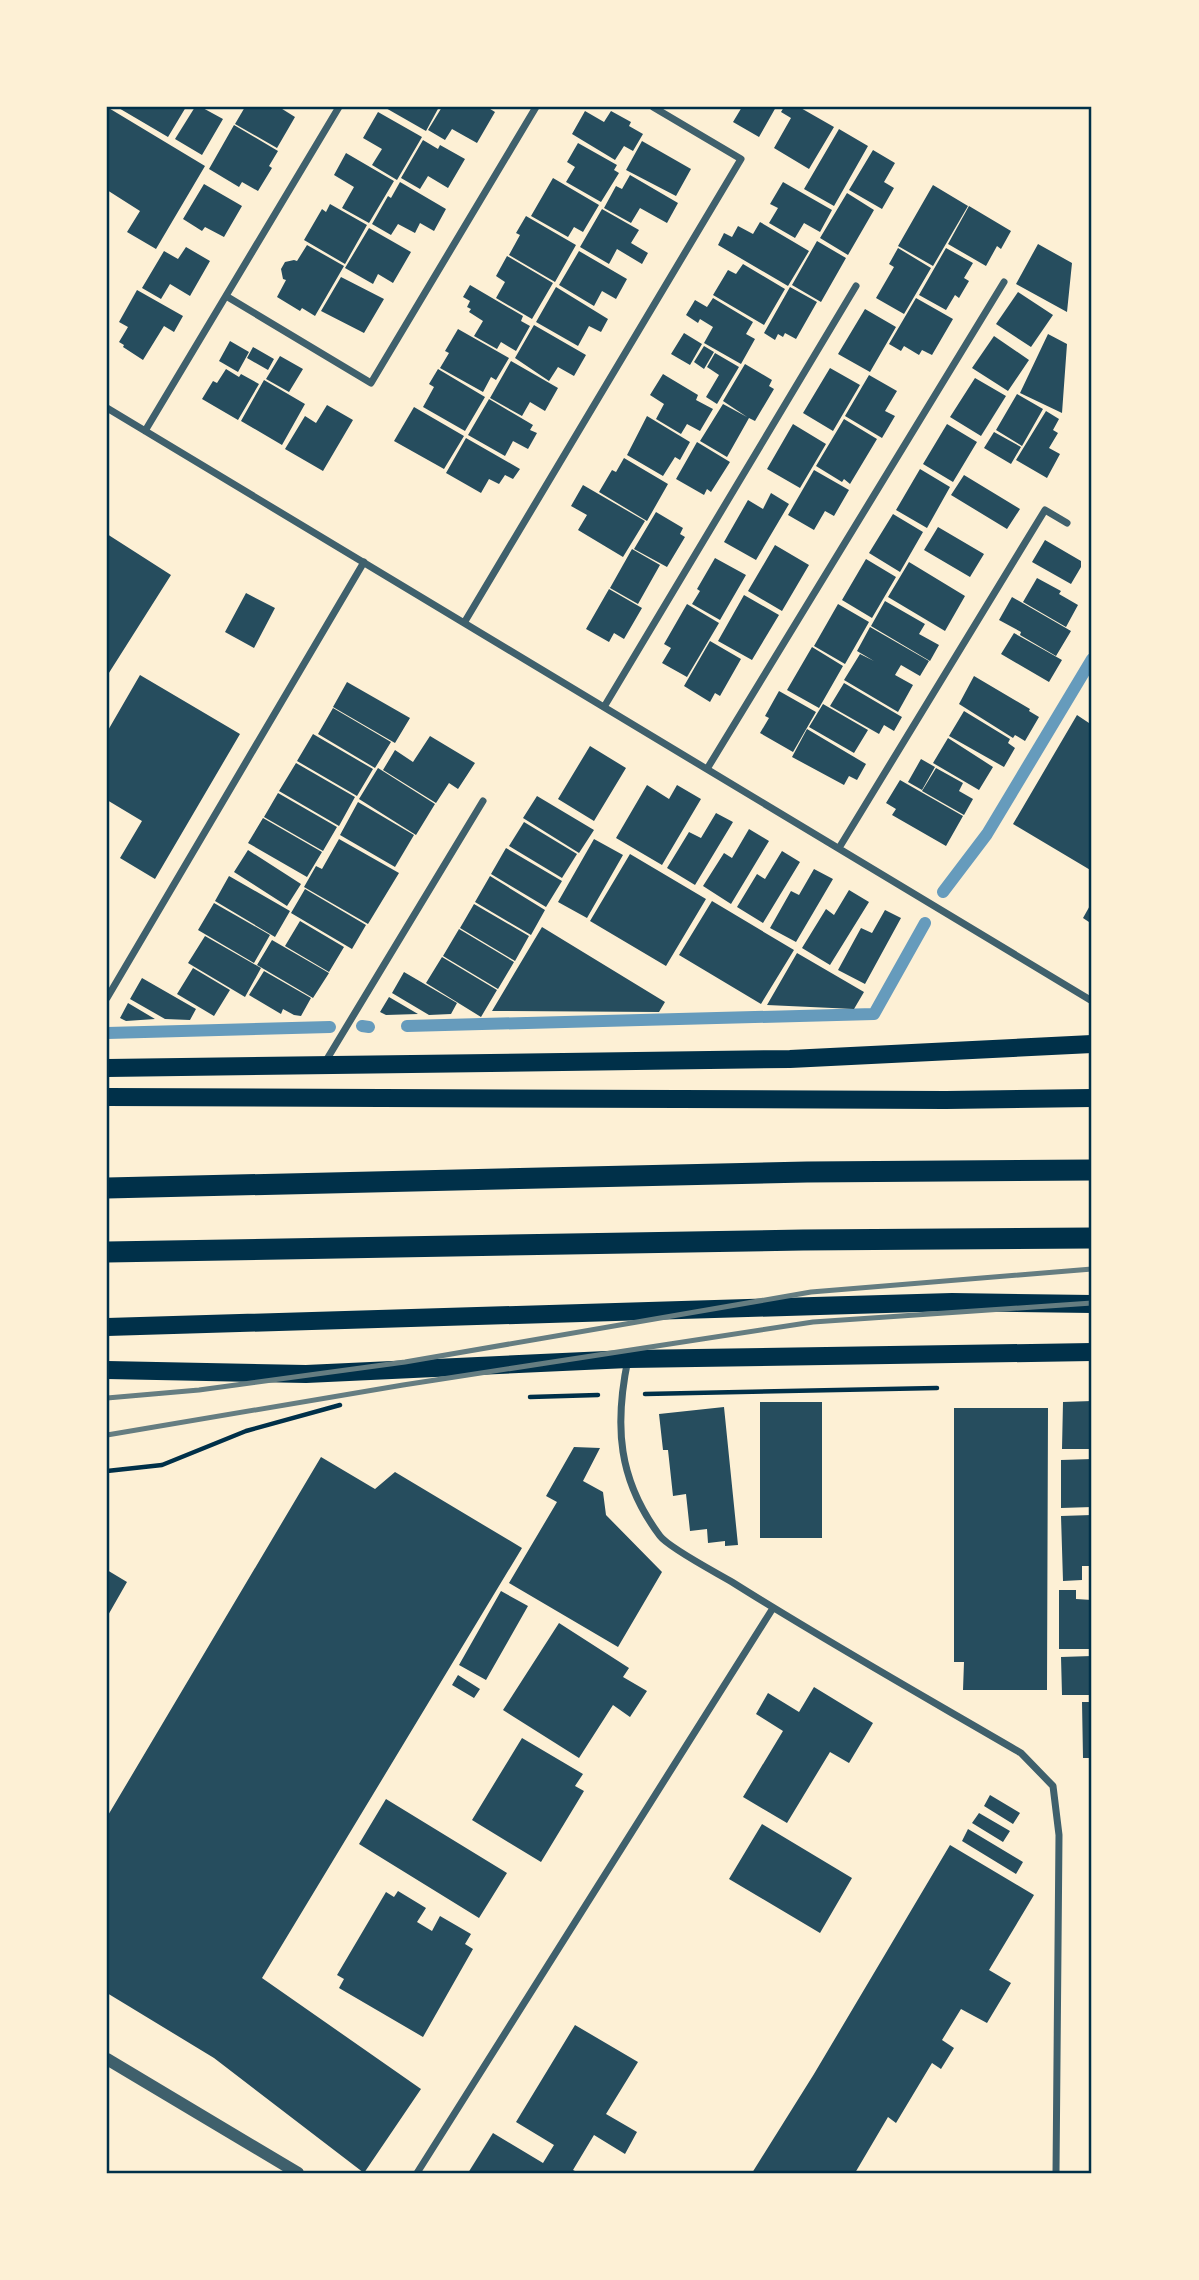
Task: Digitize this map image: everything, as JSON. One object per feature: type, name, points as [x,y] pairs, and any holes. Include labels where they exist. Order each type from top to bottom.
[{"type":"highway","points":[[107,1188],[807,1172],[1092,1170]]},
{"type":"highway","points":[[107,1252],[1092,1238]]},
{"type":"main road","points":[[107,1068],[790,1059],[1092,1044]]},
{"type":"main road","points":[[107,1097],[946,1100],[1092,1097]]},
{"type":"main road","points":[[107,1327],[952,1302],[1092,1304]]},
{"type":"main road","points":[[107,1370],[306,1374],[628,1359],[1092,1353]]},
{"type":"street","points":[[145,431],[339,107]]},
{"type":"street","points":[[226,296],[371,383],[536,107]]},
{"type":"street","points":[[464,623],[741,159],[653,107]]},
{"type":"street","points":[[707,769],[1004,282]]},
{"type":"street","points":[[604,707],[856,286]]},
{"type":"street","points":[[107,408],[1092,1001]]},
{"type":"street","points":[[839,848],[1045,510],[1067,523]]},
{"type":"street","points":[[107,998],[364,562]]},
{"type":"street","points":[[324,1065],[483,800]]},
{"type":"street","points":[[628,1359],[621,1394],[622,1454],[635,1495],[662,1539],[773,1608],[1021,1754],[1053,1786],[1059,1835],[1055,2173]]},
{"type":"street","points":[[417,2173],[773,1608]]},
{"type":"street","points":[[107,2059],[298,2173]]},
{"type":"building","points":[[107,107],[205,166],[156,249],[127,232],[140,211],[107,190]]},
{"type":"building","points":[[117,107],[186,107],[168,137]]},
{"type":"building","points":[[195,107],[201,107],[223,119],[202,155],[175,139]]},
{"type":"building","points":[[245,107],[279,107],[295,117],[277,148],[235,124]]},
{"type":"building","points":[[384,107],[439,107],[426,131]]},
{"type":"building","points":[[442,107],[487,107],[495,112],[477,143],[452,129],[445,140],[428,130]]},
{"type":"building","points":[[742,107],[776,107],[759,137],[733,122]]},
{"type":"building","points":[[784,107],[799,107],[834,127],[809,169],[774,148],[791,118],[781,112]]},
{"type":"building","points":[[585,111],[604,122],[611,111],[631,122],[629,126],[643,134],[633,151],[624,146],[615,160],[572,134]]},
{"type":"building","points":[[378,112],[422,137],[397,180],[372,165],[382,149],[363,138]]},
{"type":"building","points":[[234,125],[278,151],[269,166],[272,168],[258,191],[242,182],[239,187],[209,169]]},
{"type":"building","points":[[839,129],[868,146],[834,206],[804,189]]},
{"type":"building","points":[[423,140],[438,149],[440,145],[465,159],[448,188],[428,176],[420,189],[401,178]]},
{"type":"building","points":[[642,141],[691,169],[676,196],[626,170]]},
{"type":"building","points":[[578,143],[617,165],[614,170],[619,173],[601,202],[566,182],[575,167],[567,162]]},
{"type":"building","points":[[873,150],[895,163],[884,182],[894,188],[882,209],[849,190]]},
{"type":"building","points":[[346,153],[394,181],[369,223],[342,208],[354,187],[334,175]]},
{"type":"building","points":[[630,175],[678,203],[667,223],[640,208],[631,223],[604,208],[616,186],[622,189]]},
{"type":"building","points":[[553,178],[599,205],[583,232],[574,227],[568,237],[531,216]]},
{"type":"building","points":[[400,182],[446,209],[434,231],[420,223],[415,233],[398,224],[391,235],[372,224],[388,196],[391,198]]},
{"type":"building","points":[[783,182],[832,210],[820,232],[804,223],[795,238],[769,223],[778,208],[770,204]]},
{"type":"building","points":[[204,184],[242,206],[224,237],[205,227],[202,231],[183,219]]},
{"type":"building","points":[[933,185],[968,206],[933,266],[898,246]]},
{"type":"building","points":[[847,193],[874,210],[848,255],[820,238]]},
{"type":"building","points":[[330,204],[367,225],[345,264],[304,240],[322,209],[326,212]]},
{"type":"building","points":[[969,206],[1011,231],[1001,249],[997,246],[986,266],[948,244]]},
{"type":"building","points":[[602,209],[639,230],[631,243],[648,253],[642,264],[617,249],[609,264],[580,247]]},
{"type":"building","points":[[526,216],[576,245],[555,282],[509,255],[520,235],[516,233]]},
{"type":"building","points":[[760,222],[809,251],[788,286],[718,245],[724,233],[732,237],[738,226],[753,234]]},
{"type":"building","points":[[369,228],[411,252],[393,283],[378,274],[373,284],[345,268]]},
{"type":"building","points":[[817,241],[846,258],[821,302],[792,285]]},
{"type":"building","points":[[1038,244],[1072,263],[1067,312],[1016,284]]},
{"type":"building","points":[[307,245],[344,266],[315,316],[302,308],[300,311],[277,297],[286,280],[283,279],[281,269],[285,262],[297,261]]},
{"type":"building","points":[[186,247],[210,261],[190,296],[170,284],[161,299],[142,288],[164,251],[178,259]]},
{"type":"building","points":[[898,248],[931,268],[904,314],[876,298],[894,267],[889,264]]},
{"type":"building","points":[[946,248],[973,263],[964,278],[969,281],[959,298],[955,295],[946,310],[919,295]]},
{"type":"building","points":[[579,251],[627,279],[616,299],[602,291],[594,306],[559,285]]},
{"type":"building","points":[[507,256],[553,283],[532,319],[496,298],[505,282],[496,276]]},
{"type":"building","points":[[743,264],[785,289],[764,325],[713,295],[728,270],[736,274]]},
{"type":"building","points":[[341,277],[384,299],[364,333],[321,311]]},
{"type":"building","points":[[470,285],[523,316],[521,321],[530,326],[516,351],[501,342],[497,349],[474,336],[483,321],[469,312],[471,309],[467,307],[470,301],[463,297]]},
{"type":"building","points":[[556,287],[608,319],[601,332],[589,326],[578,346],[536,322]]},
{"type":"building","points":[[790,287],[817,302],[796,339],[785,333],[783,337],[778,334],[775,340],[764,333]]},
{"type":"building","points":[[137,290],[183,316],[174,332],[164,326],[143,360],[119,342],[128,327],[119,322]]},
{"type":"building","points":[[1018,292],[1053,315],[1031,347],[996,324]]},
{"type":"building","points":[[713,298],[753,322],[746,334],[755,339],[741,364],[704,343],[713,327],[700,319],[698,323],[686,315],[695,300],[707,307]]},
{"type":"building","points":[[916,298],[953,319],[932,355],[922,350],[919,355],[904,346],[901,351],[889,344]]},
{"type":"building","points":[[865,309],[896,327],[870,372],[838,354]]},
{"type":"building","points":[[534,325],[586,355],[574,376],[558,367],[549,381],[515,358]]},
{"type":"building","points":[[458,329],[509,358],[496,380],[491,377],[483,392],[440,368],[449,353],[445,351]]},
{"type":"building","points":[[684,333],[702,344],[690,365],[671,354]]},
{"type":"building","points":[[1048,334],[1067,344],[1062,413],[1020,393]]},
{"type":"building","points":[[994,336],[1029,360],[1008,391],[972,368]]},
{"type":"building","points":[[230,341],[249,352],[238,372],[219,361]]},
{"type":"building","points":[[704,346],[714,352],[704,369],[694,362]]},
{"type":"building","points":[[253,347],[274,359],[268,370],[247,358]]},
{"type":"building","points":[[715,353],[739,367],[717,404],[706,397],[719,375],[707,367]]},
{"type":"building","points":[[280,356],[303,369],[289,392],[266,379]]},
{"type":"building","points":[[511,361],[558,388],[545,411],[530,402],[522,416],[490,398]]},
{"type":"building","points":[[745,364],[772,380],[769,386],[774,389],[755,421],[749,418],[727,457],[700,441],[723,404],[747,417],[723,401]]},
{"type":"building","points":[[830,368],[860,385],[833,431],[803,413]]},
{"type":"building","points":[[226,369],[259,384],[238,420],[202,399],[213,381],[217,383]]},
{"type":"building","points":[[438,369],[485,397],[465,431],[423,407],[434,387],[429,384]]},
{"type":"building","points":[[663,374],[698,395],[696,400],[713,409],[700,431],[687,424],[681,434],[656,419],[664,404],[650,395]]},
{"type":"building","points":[[869,375],[897,391],[885,411],[895,416],[882,438],[845,416]]},
{"type":"building","points":[[975,378],[1006,396],[981,436],[950,417]]},
{"type":"building","points":[[264,380],[305,404],[282,445],[241,421]]},
{"type":"building","points":[[1017,394],[1043,409],[1022,446],[996,430]]},
{"type":"building","points":[[489,399],[533,425],[530,430],[537,433],[528,449],[513,441],[505,456],[468,435]]},
{"type":"building","points":[[327,405],[353,420],[323,471],[285,449],[305,416],[316,423]]},
{"type":"building","points":[[414,407],[464,436],[444,469],[394,441]]},
{"type":"building","points":[[1046,411],[1059,419],[1053,430],[1058,433],[1049,448],[1060,454],[1047,478],[1016,460]]},
{"type":"building","points":[[647,416],[690,442],[680,460],[675,457],[663,476],[627,455]]},
{"type":"building","points":[[844,419],[877,439],[850,484],[816,466]]},
{"type":"building","points":[[793,424],[826,444],[800,488],[767,469]]},
{"type":"building","points":[[947,424],[977,442],[953,482],[923,464]]},
{"type":"building","points":[[994,432],[1021,447],[1011,464],[984,448]]},
{"type":"building","points":[[466,438],[520,469],[513,479],[505,475],[499,484],[489,479],[481,493],[446,473]]},
{"type":"building","points":[[697,442],[730,462],[711,492],[707,489],[704,495],[676,479]]},
{"type":"building","points":[[624,458],[668,484],[647,521],[599,492],[612,470],[616,472]]},
{"type":"building","points":[[920,469],[950,487],[927,528],[896,510]]},
{"type":"building","points":[[814,470],[849,490],[834,516],[825,511],[814,530],[788,515]]},
{"type":"building","points":[[964,475],[1020,509],[1007,529],[951,495]]},
{"type":"building","points":[[583,485],[645,521],[623,557],[578,530],[587,515],[571,506]]},
{"type":"building","points":[[771,493],[789,504],[756,560],[724,542],[748,500],[763,509]]},
{"type":"building","points":[[656,512],[683,528],[680,534],[685,537],[667,567],[634,549]]},
{"type":"building","points":[[893,514],[923,532],[900,572],[869,553]]},
{"type":"building","points":[[938,527],[984,554],[970,577],[924,550]]},
{"type":"building","points":[[107,534],[171,575],[107,676]]},
{"type":"building","points":[[1045,540],[1081,561],[1081,567],[1071,584],[1032,562]]},
{"type":"building","points":[[775,545],[809,565],[782,611],[748,591]]},
{"type":"building","points":[[632,549],[660,565],[638,604],[610,588]]},
{"type":"building","points":[[715,558],[746,575],[720,620],[692,604],[700,591],[697,589]]},
{"type":"building","points":[[866,559],[896,577],[872,618],[842,600]]},
{"type":"building","points":[[909,562],[965,596],[945,631],[888,597]]},
{"type":"building","points":[[1037,578],[1061,591],[1059,594],[1078,605],[1066,627],[1023,602]]},
{"type":"building","points":[[609,589],[642,608],[624,639],[614,633],[609,642],[586,629]]},
{"type":"building","points":[[246,593],[275,608],[254,648],[225,632]]},
{"type":"building","points":[[744,595],[779,615],[752,660],[718,641]]},
{"type":"building","points":[[1012,597],[1071,631],[1056,656],[999,620]]},
{"type":"building","points":[[885,601],[925,624],[919,634],[939,645],[930,661],[871,626]]},
{"type":"building","points":[[687,604],[719,623],[687,677],[662,663],[671,648],[664,644]]},
{"type":"building","points":[[838,604],[869,622],[845,664],[814,646]]},
{"type":"building","points":[[870,627],[929,661],[920,676],[901,665],[895,675],[913,685],[898,712],[844,680],[860,654],[874,661],[857,651]]},
{"type":"building","points":[[1014,633],[1062,660],[1049,682],[1001,654]]},
{"type":"building","points":[[710,641],[741,659],[720,696],[715,693],[710,702],[684,686]]},
{"type":"building","points":[[812,647],[843,666],[819,708],[787,690]]},
{"type":"building","points":[[140,675],[240,734],[155,879],[120,858],[142,821],[107,800],[107,732]]},
{"type":"building","points":[[974,676],[1039,717],[1025,741],[1015,735],[1013,738],[959,704]]},
{"type":"building","points":[[347,682],[410,718],[395,743],[333,707]]},
{"type":"building","points":[[844,683],[902,717],[894,731],[884,725],[879,734],[830,706]]},
{"type":"building","points":[[779,691],[816,712],[793,752],[760,733],[769,718],[765,716]]},
{"type":"building","points":[[823,704],[868,730],[854,753],[809,727]]},
{"type":"building","points":[[333,708],[391,742],[375,768],[318,734]]},
{"type":"building","points":[[964,711],[1010,739],[1008,743],[1015,748],[1004,767],[949,736]]},
{"type":"building","points":[[1077,715],[1092,725],[1092,871],[1013,824]]},
{"type":"building","points":[[807,729],[866,764],[857,780],[849,776],[844,785],[792,757]]},
{"type":"building","points":[[313,734],[373,769],[357,796],[297,761]]},
{"type":"building","points":[[430,736],[475,763],[458,789],[449,783],[436,803],[383,770],[395,750],[413,762]]},
{"type":"building","points":[[948,738],[993,767],[979,790],[933,763]]},
{"type":"building","points":[[590,746],[626,768],[594,821],[558,799]]},
{"type":"building","points":[[921,759],[935,767],[922,790],[908,782]]},
{"type":"building","points":[[296,763],[355,797],[339,826],[279,791]]},
{"type":"building","points":[[378,768],[435,804],[416,835],[359,799]]},
{"type":"building","points":[[936,768],[963,783],[959,791],[973,799],[964,815],[922,791]]},
{"type":"building","points":[[900,780],[963,816],[946,846],[892,815],[896,809],[886,803]]},
{"type":"building","points":[[647,785],[669,799],[677,785],[701,799],[662,865],[616,838]]},
{"type":"building","points":[[278,793],[337,827],[323,851],[264,817]]},
{"type":"building","points":[[537,796],[594,830],[579,853],[523,818]]},
{"type":"building","points":[[358,802],[414,835],[395,867],[340,835]]},
{"type":"building","points":[[716,813],[733,822],[695,885],[667,868],[689,832],[701,838]]},
{"type":"building","points":[[263,818],[322,852],[307,877],[248,843]]},
{"type":"building","points":[[524,822],[577,854],[562,878],[509,846]]},
{"type":"building","points":[[749,829],[769,841],[731,904],[703,886],[724,853],[732,858]]},
{"type":"building","points":[[339,839],[399,873],[368,924],[304,887],[316,866],[322,869]]},
{"type":"building","points":[[594,839],[623,855],[587,918],[558,902]]},
{"type":"building","points":[[506,848],[562,881],[546,907],[491,874]]},
{"type":"building","points":[[248,850],[301,884],[287,906],[234,872]]},
{"type":"building","points":[[782,851],[800,862],[763,923],[737,907],[757,874],[765,879]]},
{"type":"building","points":[[630,854],[706,899],[666,966],[590,921]]},
{"type":"building","points":[[814,869],[833,879],[796,942],[770,928],[791,891],[799,895]]},
{"type":"building","points":[[229,876],[290,911],[275,937],[215,901]]},
{"type":"building","points":[[490,876],[545,910],[531,935],[475,902]]},
{"type":"building","points":[[305,889],[366,925],[352,949],[291,913]]},
{"type":"building","points":[[849,890],[869,902],[830,965],[802,948],[826,909],[834,915]]},
{"type":"building","points":[[712,901],[794,950],[761,1004],[679,955]]},
{"type":"building","points":[[1092,902],[1092,924],[1083,918]]},
{"type":"building","points":[[214,903],[270,935],[254,963],[198,930]]},
{"type":"building","points":[[474,904],[529,936],[515,961],[460,928]]},
{"type":"building","points":[[885,910],[901,918],[865,984],[838,970],[861,928],[872,933]]},
{"type":"building","points":[[300,921],[344,947],[329,972],[285,946]]},
{"type":"building","points":[[542,927],[665,1002],[659,1012],[492,1011]]},
{"type":"building","points":[[459,929],[514,962],[498,989],[443,956]]},
{"type":"building","points":[[205,936],[261,968],[245,997],[188,963]]},
{"type":"building","points":[[272,940],[329,973],[313,998],[257,965]]},
{"type":"building","points":[[797,953],[864,992],[854,1009],[767,1005]]},
{"type":"building","points":[[442,957],[497,990],[481,1017],[426,983]]},
{"type":"building","points":[[193,968],[230,990],[214,1016],[177,994]]},
{"type":"building","points":[[264,971],[311,998],[301,1016],[283,1009],[281,1014],[249,995]]},
{"type":"building","points":[[404,972],[457,1003],[451,1014],[429,1015],[392,993]]},
{"type":"building","points":[[142,978],[196,1009],[190,1020],[165,1019],[130,999]]},
{"type":"building","points":[[389,997],[418,1014],[386,1015],[380,1012]]},
{"type":"building","points":[[128,1003],[155,1019],[126,1021],[120,1018]]},
{"type":"building","points":[[1092,1401],[1092,1449],[1062,1449],[1063,1402]]},
{"type":"building","points":[[760,1402],[822,1402],[822,1538],[760,1538]]},
{"type":"building","points":[[724,1407],[738,1545],[725,1546],[725,1541],[708,1543],[707,1529],[690,1531],[686,1494],[673,1496],[668,1450],[663,1450],[659,1414]]},
{"type":"building","points":[[954,1408],[1048,1408],[1047,1690],[963,1690],[964,1662],[954,1662]]},
{"type":"building","points":[[574,1447],[600,1448],[583,1481],[603,1492],[606,1515],[662,1572],[618,1647],[509,1583],[557,1502],[546,1496]]},
{"type":"building","points":[[321,1457],[375,1489],[395,1472],[522,1548],[262,1978],[421,2089],[364,2173],[214,2058],[107,1993],[107,1817]]},
{"type":"building","points":[[1092,1459],[1092,1507],[1061,1508],[1061,1460]]},
{"type":"building","points":[[1092,1515],[1092,1566],[1082,1566],[1082,1580],[1063,1581],[1061,1516]]},
{"type":"building","points":[[107,1570],[127,1582],[107,1617]]},
{"type":"building","points":[[1059,1590],[1076,1590],[1076,1599],[1092,1600],[1092,1649],[1059,1649]]},
{"type":"building","points":[[501,1591],[528,1606],[486,1680],[459,1665]]},
{"type":"building","points":[[559,1623],[629,1668],[623,1677],[647,1691],[630,1717],[613,1705],[579,1758],[503,1710]]},
{"type":"building","points":[[1092,1656],[1092,1695],[1062,1695],[1061,1657]]},
{"type":"building","points":[[458,1675],[480,1689],[474,1698],[452,1685]]},
{"type":"building","points":[[814,1687],[873,1723],[849,1763],[830,1752],[787,1823],[743,1797],[783,1731],[756,1714],[768,1693],[799,1712]]},
{"type":"building","points":[[1082,1702],[1092,1702],[1092,1758],[1083,1758]]},
{"type":"building","points":[[522,1738],[583,1774],[575,1786],[584,1791],[541,1862],[472,1820]]},
{"type":"building","points":[[990,1795],[1020,1813],[1013,1824],[984,1806]]},
{"type":"building","points":[[386,1799],[507,1873],[479,1918],[359,1844]]},
{"type":"building","points":[[979,1813],[1010,1831],[1003,1842],[972,1823]]},
{"type":"building","points":[[762,1824],[852,1878],[820,1933],[729,1879]]},
{"type":"building","points":[[968,1829],[1023,1862],[1016,1874],[962,1841]]},
{"type":"building","points":[[950,1845],[1034,1895],[989,1970],[1011,1983],[987,2023],[961,2009],[942,2040],[954,2048],[941,2069],[932,2063],[896,2123],[888,2117],[855,2173],[752,2173],[814,2074]]},
{"type":"building","points":[[398,1891],[426,1908],[417,1922],[432,1931],[440,1916],[471,1934],[465,1944],[473,1949],[423,2037],[339,1988],[344,1979],[337,1975],[386,1892],[394,1897]]},
{"type":"building","points":[[575,2025],[638,2062],[606,2114],[637,2132],[625,2154],[594,2135],[573,2170],[579,2173],[468,2173],[493,2133],[543,2163],[554,2145],[516,2122]]},
{"type":"waterway","points":[[943,892],[987,834],[1092,659]]},
{"type":"waterway","points":[[407,1026],[874,1014],[925,923]]},
{"type":"waterway","points":[[362,1026],[369,1027]]},
{"type":"waterway","points":[[107,1033],[330,1027]]},
{"type":"railway","points":[[107,1398],[199,1390],[405,1362],[811,1292],[1092,1269]]},
{"type":"railway","points":[[107,1435],[403,1385],[813,1322],[1092,1303]]}]
